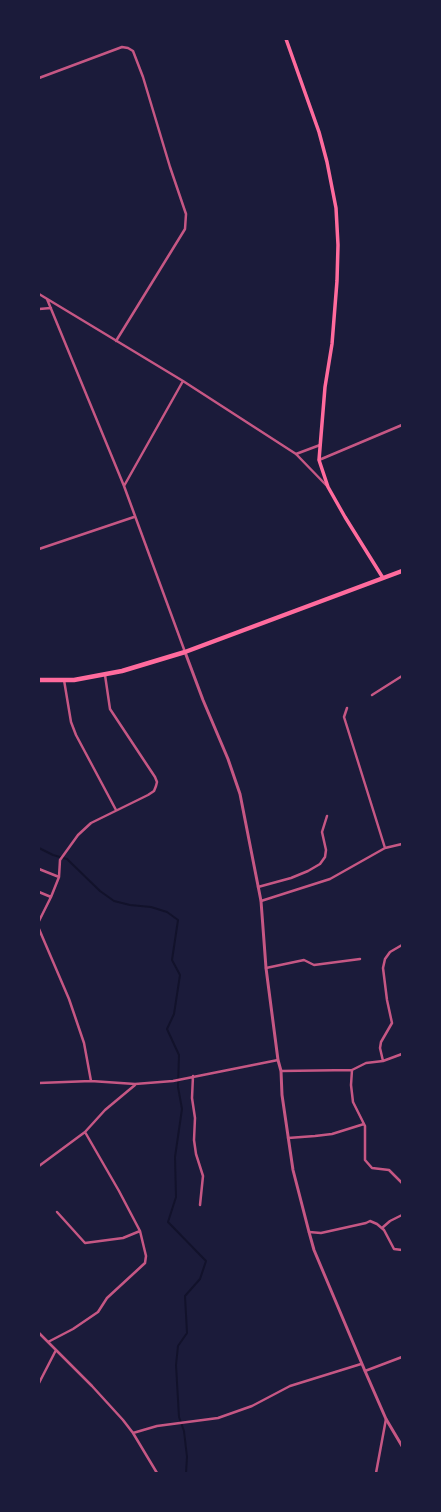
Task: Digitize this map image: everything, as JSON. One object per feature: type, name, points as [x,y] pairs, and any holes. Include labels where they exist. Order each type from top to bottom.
[{"type":"highway","points":[[39,680],[74,680],[122,671],[185,652],[402,572]]},
{"type":"main road","points":[[286,39],[319,132],[327,162],[336,208],[338,245],[337,281],[332,344],[324,387],[319,460],[328,487],[345,517],[384,578]]},
{"type":"street","points":[[39,78],[122,47],[133,51],[143,77],[186,214],[185,229],[116,341]]},
{"type":"street","points":[[39,294],[183,381],[296,454],[328,487]]},
{"type":"street","points":[[47,299],[124,486],[134,517],[203,700],[228,759],[240,794],[261,901],[266,968],[278,1060],[281,1071],[282,1095],[293,1170],[314,1250],[361,1364],[386,1419],[402,1446]]},
{"type":"street","points":[[39,309],[51,308]]},
{"type":"street","points":[[124,486],[183,381]]},
{"type":"street","points":[[319,460],[402,425]]},
{"type":"street","points":[[296,454],[320,444]]},
{"type":"street","points":[[39,549],[134,517]]},
{"type":"street","points":[[39,921],[59,877],[60,860],[78,835],[91,822],[154,791],[157,782],[110,709],[104,674]]},
{"type":"street","points":[[372,695],[402,676]]},
{"type":"street","points":[[63,680],[71,722],[116,810]]},
{"type":"street","points":[[347,708],[344,717],[385,848]]},
{"type":"street","points":[[258,887],[291,878],[320,864],[325,857],[326,850],[322,832],[327,816]]},
{"type":"street","points":[[261,901],[330,879],[385,848],[402,844]]},
{"type":"street","points":[[39,869],[59,877]]},
{"type":"street","points":[[39,892],[51,897]]},
{"type":"street","points":[[39,929],[69,1000],[84,1043],[91,1081]]},
{"type":"street","points":[[382,1061],[380,1048],[381,1042],[392,1023],[387,1000],[383,968],[385,959],[390,952],[402,945]]},
{"type":"street","points":[[266,968],[304,960],[314,966],[360,959]]},
{"type":"street","points":[[281,1071],[352,1070],[366,1063],[382,1061],[402,1054]]},
{"type":"street","points":[[39,1084],[91,1081],[135,1084],[173,1081],[278,1060]]},
{"type":"street","points":[[352,1070],[353,1102],[364,1124],[365,1160],[368,1165],[376,1169],[383,1168],[389,1170],[402,1183]]},
{"type":"street","points":[[193,1076],[192,1098],[195,1118],[194,1140],[196,1154],[203,1176],[200,1205]]},
{"type":"street","points":[[39,1166],[85,1132],[106,1110],[135,1084]]},
{"type":"street","points":[[288,1138],[332,1134],[364,1124]]},
{"type":"street","points":[[48,1342],[73,1329],[98,1312],[107,1298],[145,1263],[146,1256],[140,1231],[85,1132]]},
{"type":"street","points":[[58,1212],[85,1243],[123,1238],[140,1231]]},
{"type":"street","points":[[382,1228],[390,1221],[402,1215]]},
{"type":"street","points":[[309,1232],[321,1233],[370,1221],[382,1228],[394,1249],[402,1250]]},
{"type":"street","points":[[39,1333],[92,1386],[133,1433],[157,1473]]},
{"type":"street","points":[[39,1383],[56,1350]]},
{"type":"street","points":[[365,1371],[402,1357]]},
{"type":"street","points":[[133,1433],[157,1426],[186,1424],[218,1418],[252,1406],[290,1386],[361,1364]]},
{"type":"street","points":[[376,1473],[386,1419]]},
{"type":"waterway","points":[[39,848],[53,855],[67,859],[100,891],[114,901],[130,905],[151,907],[167,912],[178,920],[172,960],[180,975],[174,1014],[167,1029],[179,1055],[178,1087],[182,1109],[175,1157],[176,1197],[168,1222],[206,1261],[200,1279],[185,1296],[187,1333],[178,1346],[176,1365],[179,1417],[184,1431],[187,1457],[186,1473]]}]
